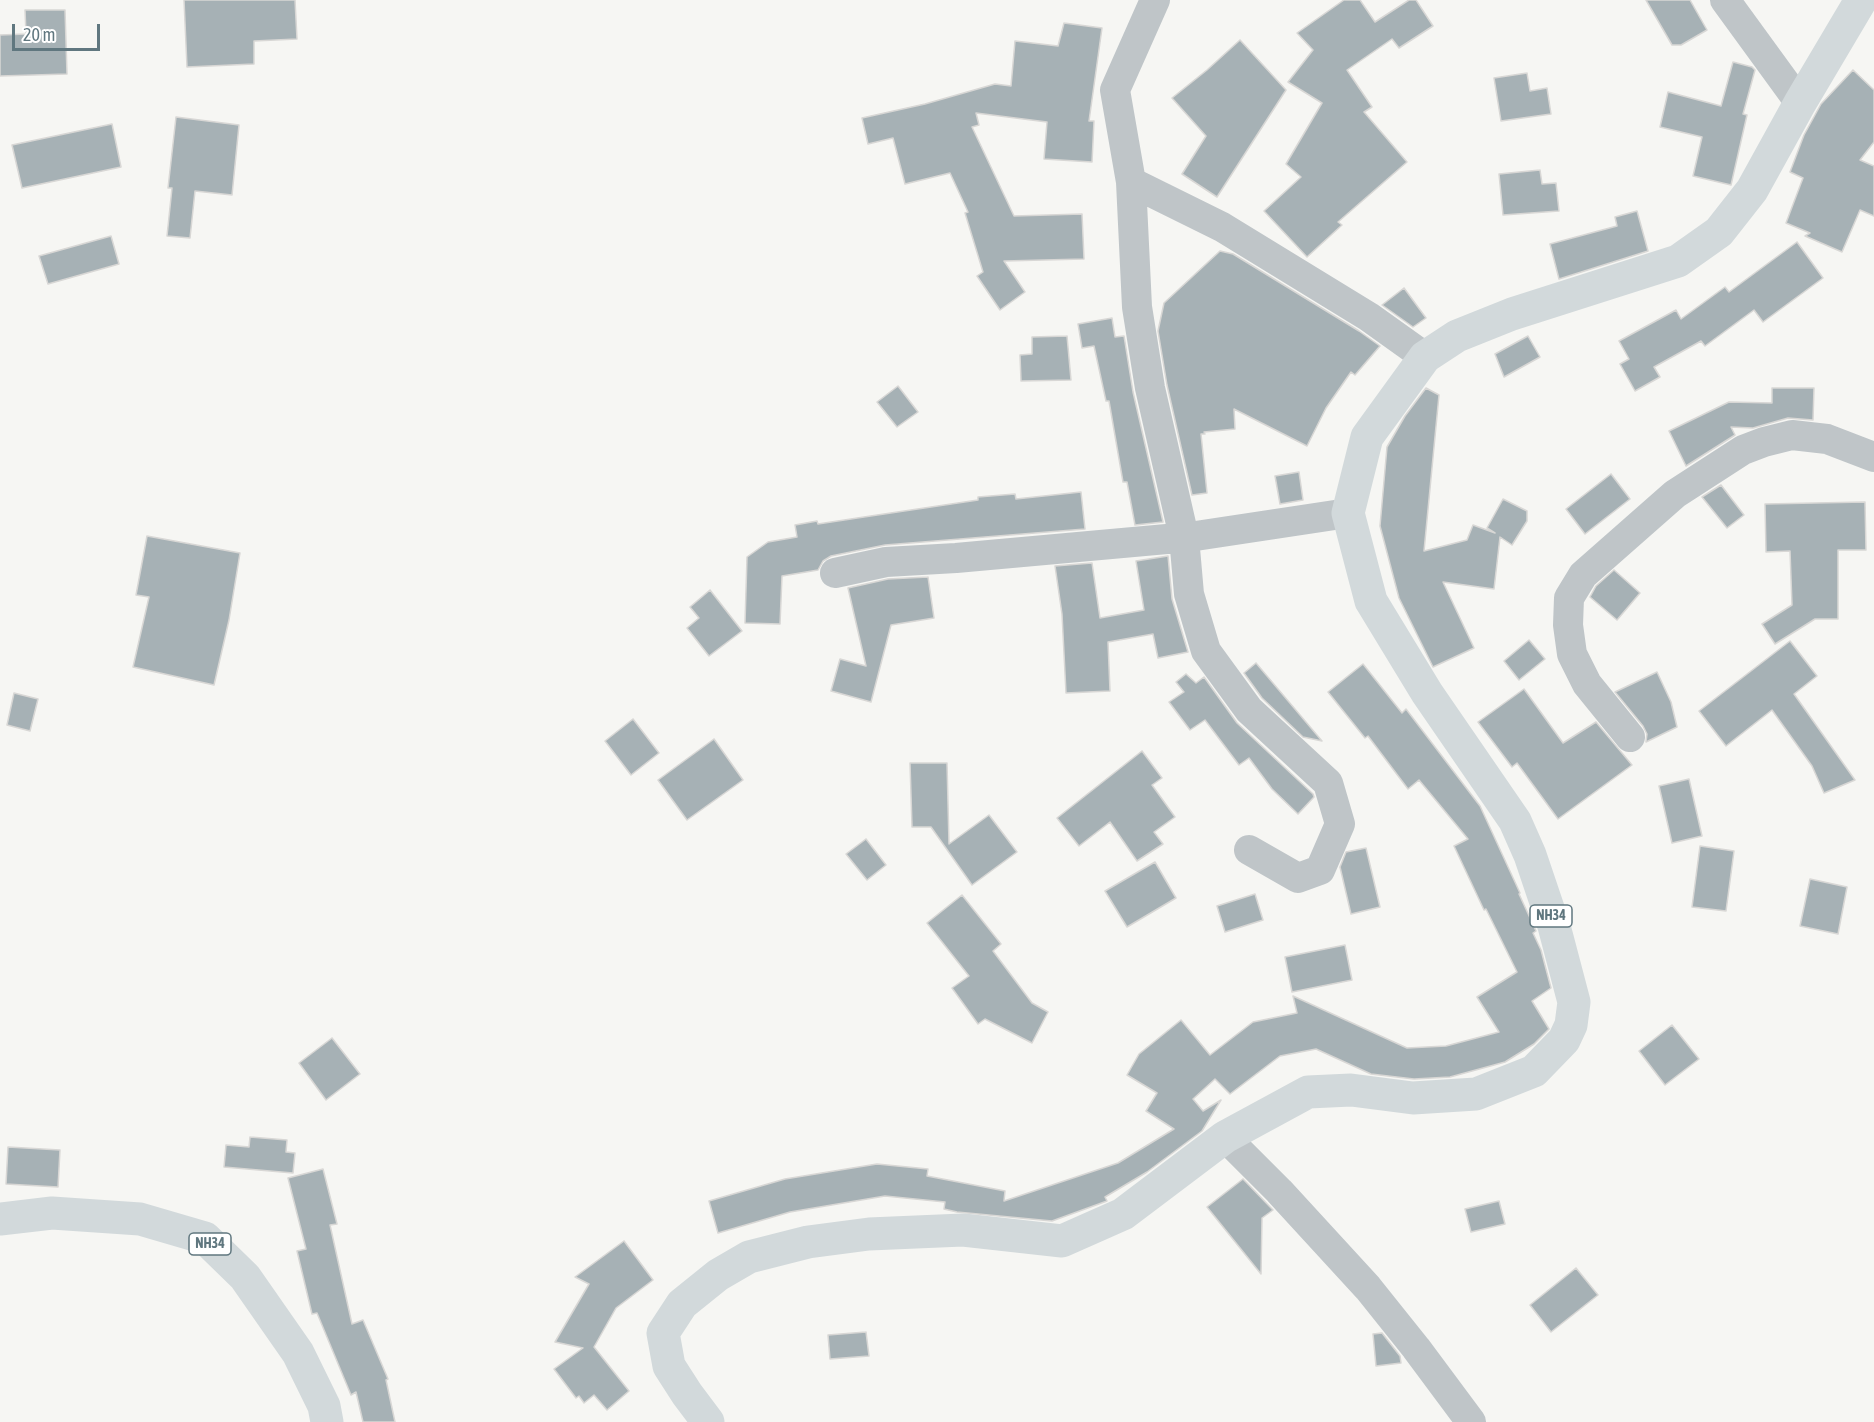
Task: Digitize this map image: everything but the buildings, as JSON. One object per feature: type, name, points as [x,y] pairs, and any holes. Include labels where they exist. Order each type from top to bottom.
[{"type":"highway","name":"NH34","points":[[708,1422],[669,1366],[663,1333],[682,1304],[718,1275],[749,1257],[808,1242],[869,1234],[963,1230],[1062,1241],[1123,1214],[1225,1137],[1308,1092],[1351,1090],[1413,1098],[1476,1094],[1534,1071],[1564,1040],[1571,1025],[1574,1002],[1554,926],[1515,821],[1427,693],[1371,601],[1348,513],[1366,437],[1425,357],[1457,336],[1512,314],[1678,261],[1719,232],[1752,190],[1861,0]]},
{"type":"highway","name":"NH34","points":[[0,1219],[52,1212],[140,1219],[205,1238],[245,1277],[298,1353],[324,1406],[327,1422]]},
{"type":"street","points":[[1155,0],[1114,90],[1131,182],[1137,307],[1150,388],[1184,537],[1189,594],[1206,651],[1249,710],[1328,783],[1340,824],[1320,870],[1298,878],[1249,850]]},
{"type":"street","points":[[1725,0],[1800,103]]},
{"type":"street","points":[[1868,0],[1874,13]]},
{"type":"street","points":[[1131,182],[1222,227],[1369,317],[1425,357]]},
{"type":"street","points":[[1630,737],[1587,684],[1572,654],[1568,625],[1569,598],[1583,574],[1675,494],[1743,450],[1792,435],[1827,439],[1874,457]]},
{"type":"street","points":[[835,573],[886,562],[956,558],[1184,537],[1348,513]]},
{"type":"street","points":[[1225,1137],[1279,1191],[1368,1288],[1471,1422]]}]
